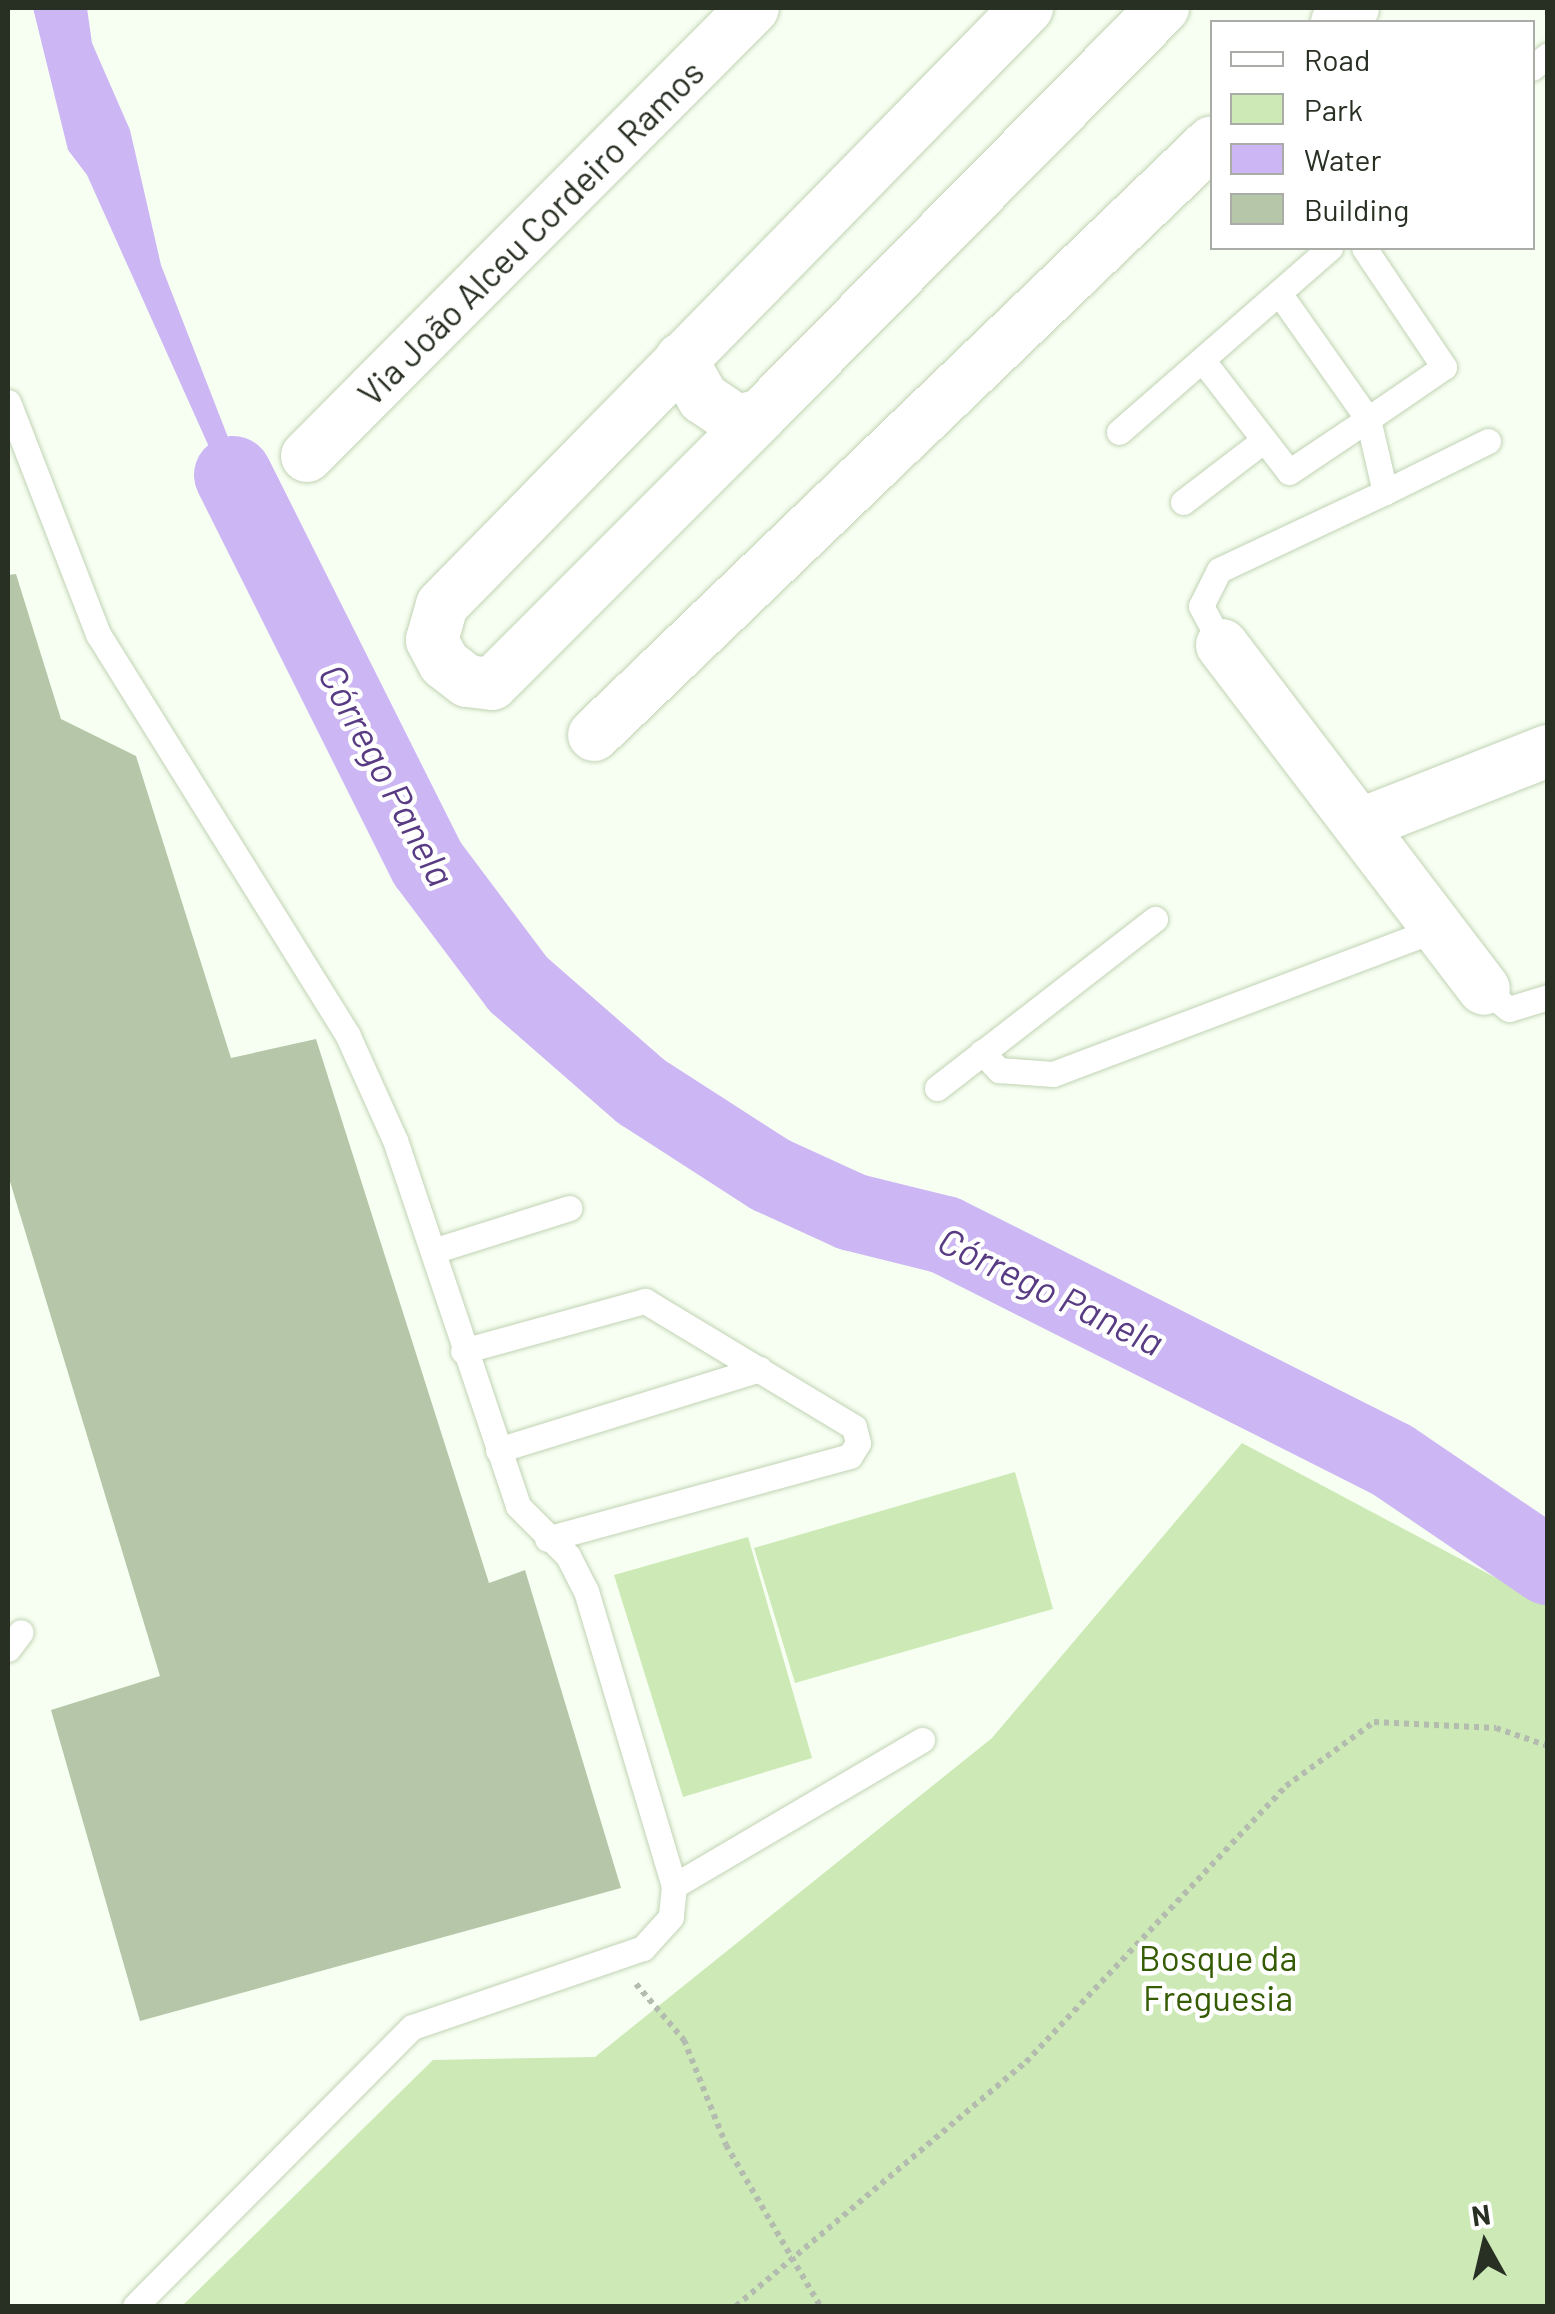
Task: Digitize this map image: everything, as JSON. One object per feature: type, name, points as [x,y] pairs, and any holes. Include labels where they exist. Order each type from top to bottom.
[{"type":"street","name":"Via João Alceu Cordeiro Ramos","points":[[307,456],[753,8]]},
{"type":"street","points":[[1027,8],[681,359],[432,620],[444,663],[467,682],[492,684],[1163,8]]},
{"type":"street","points":[[594,735],[1210,144]]},
{"type":"street","points":[[681,359],[702,398],[737,422],[761,415]]},
{"type":"street","points":[[1222,645],[1364,824],[1484,989]]},
{"type":"street","points":[[1364,824],[1548,751]]},
{"type":"lane","points":[[1119,432],[1328,250]]},
{"type":"lane","points":[[1203,361],[1289,472],[1368,419],[1444,367],[1365,250]]},
{"type":"lane","points":[[1279,293],[1368,419],[1386,492]]},
{"type":"lane","points":[[8,402],[98,634],[348,1036],[433,1251],[463,1351],[518,1506],[547,1540],[568,1556],[586,1591],[674,1886],[671,1916],[643,1948],[412,2027],[135,2306]]},
{"type":"lane","points":[[1183,502],[1264,440]]},
{"type":"lane","points":[[1222,645],[1200,606],[1219,570],[1488,441]]},
{"type":"lane","points":[[938,1088],[1155,918]]},
{"type":"lane","points":[[982,1052],[999,1070],[1053,1074],[1440,927]]},
{"type":"lane","points":[[1484,989],[1509,1009],[1548,997]]},
{"type":"lane","points":[[433,1251],[569,1208]]},
{"type":"lane","points":[[463,1351],[645,1301],[854,1427],[858,1443],[850,1456],[547,1540]]},
{"type":"lane","points":[[498,1450],[760,1368]]},
{"type":"lane","points":[[674,1886],[922,1740]]},
{"type":"path","points":[[736,2306],[1026,2062],[1286,1786],[1374,1722],[1496,1728],[1548,1746]]},
{"type":"path","points":[[614,1960],[684,2040],[726,2146],[820,2306]]},
{"type":"green space","name":"Bosque da Freguesia","points":[[1242,1443],[1547,1605],[1547,2306],[182,2306],[433,2060],[595,2057],[992,1738]]},
{"type":"green space","points":[[1015,1472],[1053,1609],[795,1683],[754,1548]]},
{"type":"green space","points":[[748,1537],[812,1758],[683,1797],[614,1575]]},
{"type":"water","points":[[33,8],[87,8],[92,43],[130,130],[161,265],[280,571],[214,458],[87,175],[68,150]]},
{"type":"building","points":[[16,574],[61,719],[136,756],[231,1058],[316,1039],[489,1583],[525,1570],[621,1888],[140,2021],[51,1710],[160,1676],[8,1175],[8,575]]},
{"type":"waterway","name":"Córrego Panela","points":[[233,475],[428,864],[518,984],[642,1092],[771,1175],[852,1212],[945,1235],[1392,1460],[1548,1566]]}]
